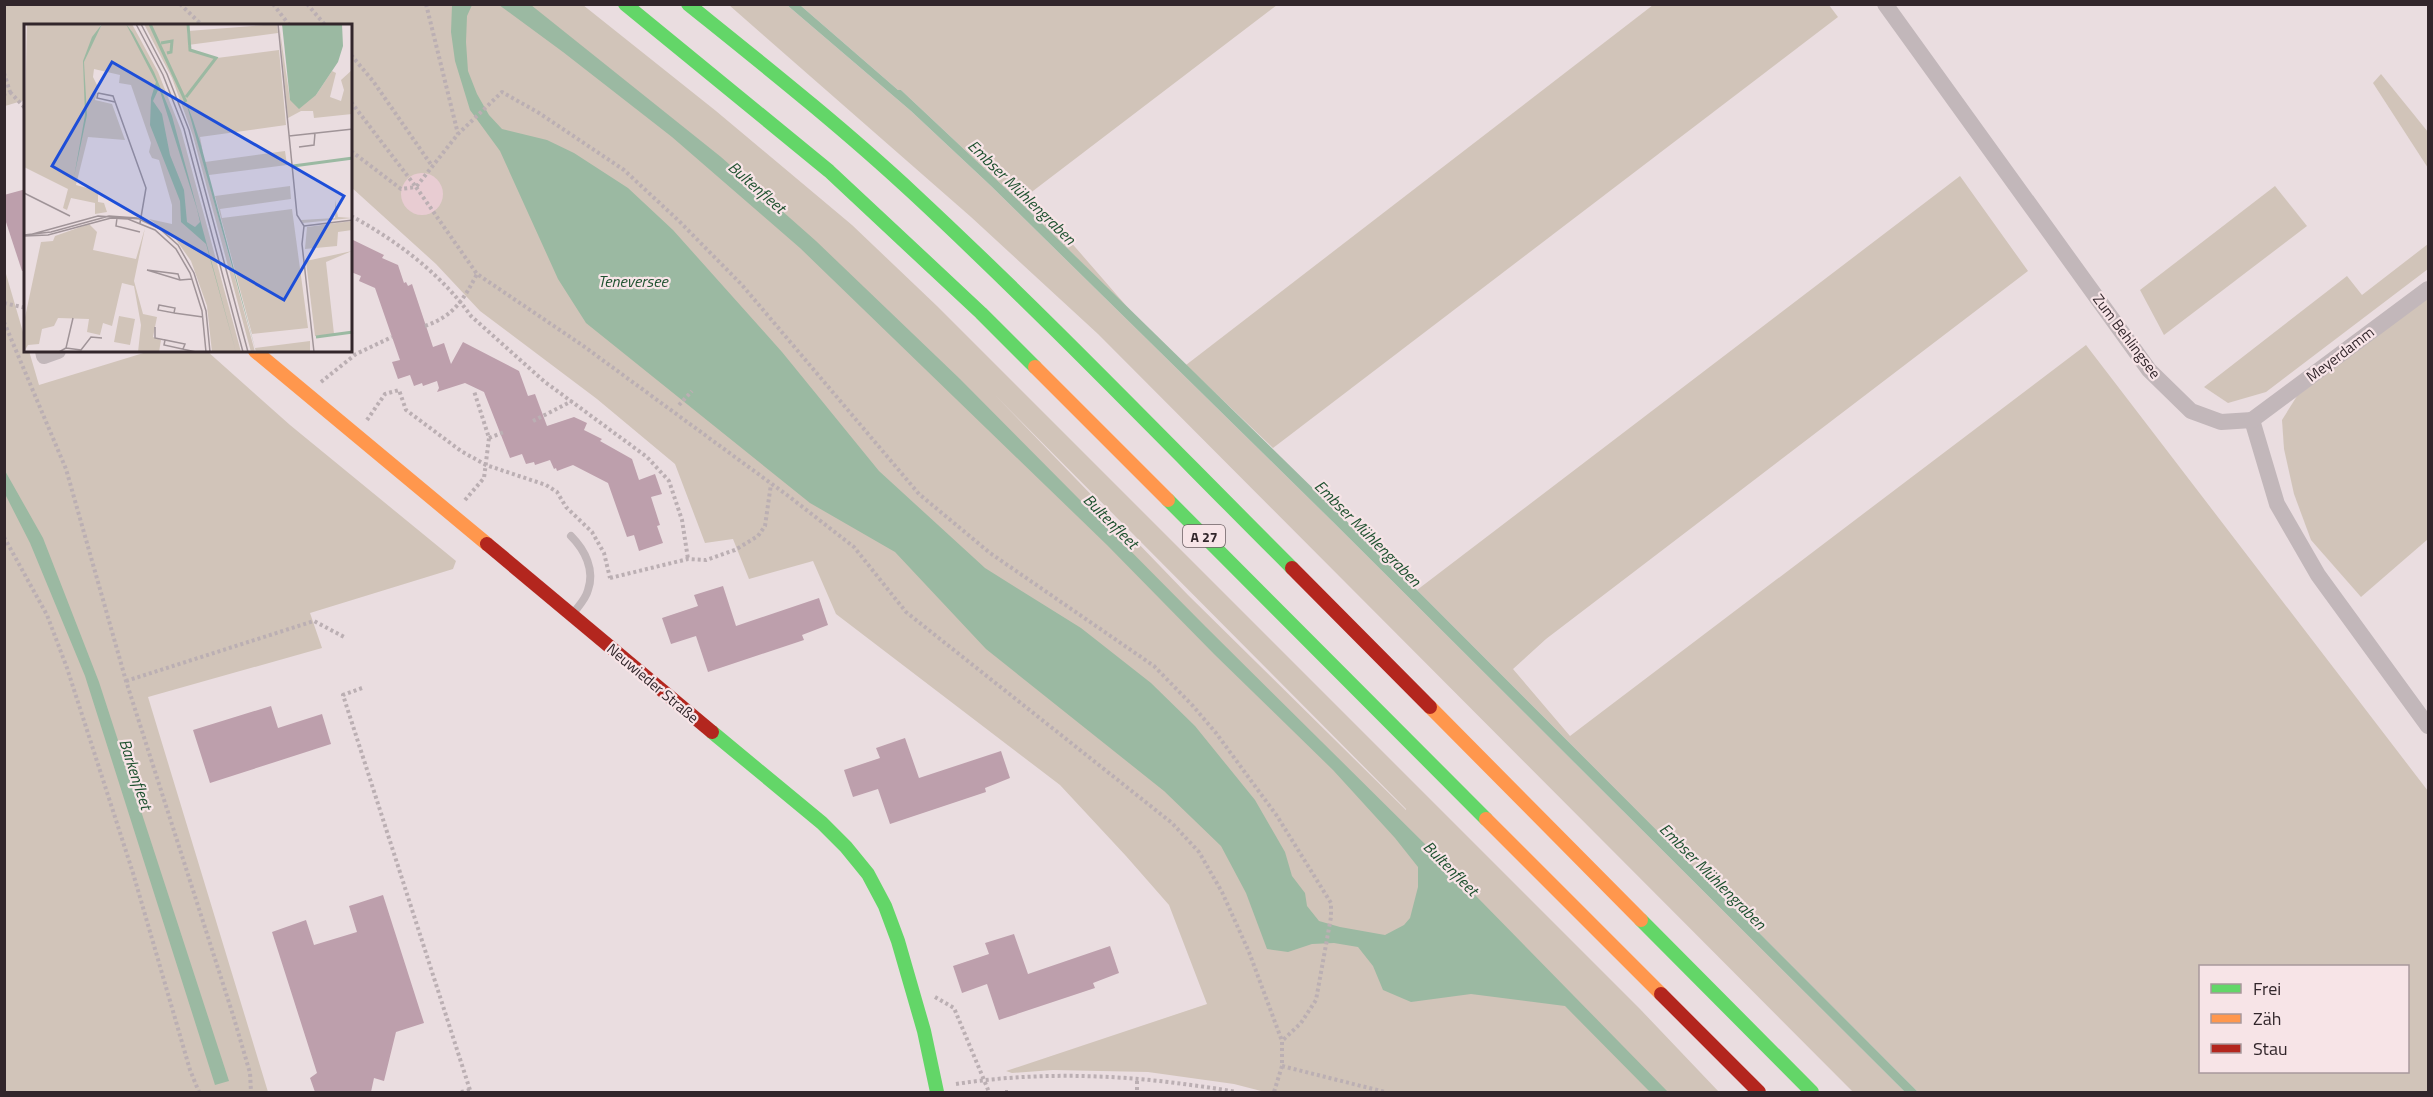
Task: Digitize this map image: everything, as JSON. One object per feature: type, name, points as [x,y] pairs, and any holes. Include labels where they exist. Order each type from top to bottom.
[{"type":"main road","name":"A 27","points":[[625,4],[808,152],[981,313],[1759,1092]]},
{"type":"main road","name":"A 27","points":[[688,4],[799,93],[913,193],[1025,300],[1812,1092]]},
{"type":"main road","name":"Neuwieder Straße","points":[[256,352],[837,837],[858,860],[876,886],[894,929],[933,1065],[937,1092]]},
{"type":"street","name":"Zum Behlingsee","points":[[1885,4],[2149,370],[2191,411],[2221,422],[2252,420]]},
{"type":"street","name":"Meyerdamm","points":[[2252,420],[2428,289]]},
{"type":"street","points":[[43,352],[44,356],[55,352]]},
{"type":"street","points":[[2252,420],[2277,504],[2318,575],[2428,726]]},
{"type":"lane","points":[[572,536],[583,548],[590,570],[588,590],[572,616]]},
{"type":"path","points":[[180,4],[201,24]]},
{"type":"path","points":[[273,4],[288,24]]},
{"type":"path","points":[[307,4],[324,24]]},
{"type":"path","points":[[426,4],[458,134]]},
{"type":"path","points":[[352,56],[373,81],[432,166]]},
{"type":"path","points":[[4,73],[10,92],[24,107]]},
{"type":"path","points":[[4,94],[10,92]]},
{"type":"path","points":[[352,152],[401,189],[416,187],[458,134],[502,92],[539,113],[624,170],[742,285],[919,494],[990,553],[1154,666],[1216,733],[1277,816],[1331,903],[1331,917],[1316,1000],[1301,1023],[1281,1041]]},
{"type":"path","points":[[352,103],[416,187],[477,274],[582,345],[771,483],[854,547],[906,612],[1172,824],[1199,852],[1222,892],[1249,952],[1281,1041],[1282,1066],[1274,1092]]},
{"type":"path","points":[[352,217],[372,227],[424,265],[462,303],[471,316],[545,382],[647,458],[669,481],[682,520],[688,559]]},
{"type":"path","points":[[425,326],[462,303],[477,274]]},
{"type":"path","points":[[4,303],[24,308]]},
{"type":"path","points":[[4,321],[66,470],[126,681],[233,1015],[250,1073],[251,1092]]},
{"type":"path","points":[[307,394],[336,368],[356,354],[392,337]]},
{"type":"path","points":[[352,348],[356,354]]},
{"type":"path","points":[[355,435],[385,394],[399,390],[406,410],[445,440],[486,465],[546,485],[557,492],[566,507],[592,532],[604,553],[610,578]]},
{"type":"path","points":[[452,516],[484,478],[489,438],[474,391]]},
{"type":"path","points":[[679,405],[692,391]]},
{"type":"path","points":[[533,421],[572,401]]},
{"type":"path","points":[[489,438],[504,432]]},
{"type":"path","points":[[588,590],[610,578],[688,559],[706,560],[735,550],[758,536],[765,526],[771,483]]},
{"type":"path","points":[[4,537],[47,615],[67,668],[136,884],[190,1070],[199,1092]]},
{"type":"path","points":[[126,681],[314,621],[346,638]]},
{"type":"path","points":[[362,688],[343,695],[471,1091],[461,1092]]},
{"type":"path","points":[[911,984],[954,1008],[989,1092]]},
{"type":"path","points":[[1282,1066],[1385,1092]]},
{"type":"path","points":[[949,1092],[956,1084],[983,1080],[1101,1077],[1137,1079],[1236,1092]]},
{"type":"path","points":[[1137,1079],[1137,1090]]},
{"type":"path","points":[[1005,1092],[1010,1092]]},
{"type":"shaded area","points":[[4,5],[583,5],[716,111],[852,225],[937,306],[1640,1009],[1719,1092],[1265,1092],[1234,1084],[1148,1072],[1053,1070],[1012,1073],[1006,1071],[1207,1004],[1169,905],[1060,785],[836,614],[813,561],[749,579],[733,539],[705,543],[675,464],[597,399],[480,311],[436,264],[352,188],[352,24],[24,24],[24,100],[5,106]],"holes":[[[994,394],[1406,809],[1188,595]]]},
{"type":"shaded area","points":[[729,5],[787,5],[911,111],[991,186],[1332,521],[1905,1092],[1853,1092],[1098,334],[971,217]]},
{"type":"shaded area","points":[[800,5],[1277,5],[1029,194],[1129,309],[901,90],[898,90]]},
{"type":"shaded area","points":[[1653,5],[1829,5],[1838,17],[1273,448],[1186,365]]},
{"type":"shaded area","points":[[2381,74],[2428,132],[2428,168],[2373,83]]},
{"type":"shaded area","points":[[422,173],[437,179],[443,194],[437,209],[422,215],[407,209],[401,194],[407,179]]},
{"type":"shaded area","points":[[1960,176],[2028,271],[1546,639],[1513,669],[1570,736],[2086,345],[2428,791],[2428,1092],[1918,1092],[1417,590]]},
{"type":"shaded area","points":[[2275,186],[2307,226],[2164,335],[2140,290]]},
{"type":"shaded area","points":[[2428,244],[2428,269],[2266,392],[2228,403],[2204,387],[2347,276],[2362,295]]},
{"type":"shaded area","points":[[4,267],[24,336],[24,352],[29,352],[39,385],[147,352],[208,352],[290,425],[456,561],[453,569],[310,613],[322,648],[148,697],[268,1092],[5,1092]]},
{"type":"shaded area","points":[[2428,298],[2428,539],[2361,597],[2311,540],[2294,494],[2284,449],[2282,420],[2297,396]]},
{"type":"water","name":"Teneversee","points":[[452,5],[472,5],[467,16],[468,71],[489,115],[502,129],[547,140],[574,153],[628,188],[673,230],[782,352],[879,471],[985,568],[1081,628],[1151,683],[1195,726],[1255,800],[1285,852],[1292,876],[1305,893],[1307,906],[1319,921],[1385,935],[1404,925],[1410,918],[1418,887],[1418,867],[1395,838],[1333,770],[1107,545],[800,248],[672,137],[499,5],[531,5],[721,157],[816,241],[960,379],[1430,849],[1668,1092],[1650,1092],[1565,1006],[1471,994],[1411,1002],[1383,990],[1373,966],[1358,947],[1334,943],[1312,944],[1288,952],[1267,949],[1246,893],[1221,846],[1164,791],[986,649],[895,552],[810,503],[586,323],[558,279],[500,151],[470,110],[455,61],[451,32]]},
{"type":"water","points":[[787,5],[800,5],[898,90],[901,90],[1017,199],[1417,590],[1918,1092],[1905,1092],[1332,521],[991,186],[911,111]]},
{"type":"water","points":[[4,469],[43,538],[99,682],[229,1081],[215,1085],[85,676],[30,543],[5,494]]},
{"type":"building","points":[[24,190],[24,270],[22,271],[4,216],[4,195]]},
{"type":"building","points":[[352,239],[384,255],[382,258],[398,265],[404,283],[406,282],[408,286],[412,284],[433,347],[444,343],[451,364],[463,342],[519,371],[528,396],[535,394],[547,426],[574,417],[587,423],[584,430],[632,459],[639,480],[655,474],[662,494],[651,497],[663,543],[639,551],[634,535],[627,537],[608,483],[573,465],[557,471],[550,460],[535,465],[534,462],[526,464],[522,454],[510,458],[484,392],[465,383],[437,392],[439,388],[437,381],[423,386],[422,383],[414,386],[410,375],[398,379],[392,362],[400,360],[375,288],[359,281],[361,276],[352,272]]},
{"type":"building","points":[[723,586],[736,626],[819,598],[828,625],[802,635],[804,640],[708,672],[696,636],[671,644],[662,618],[698,606],[694,595]]},
{"type":"building","points":[[271,706],[278,728],[322,714],[331,744],[210,783],[193,730]]},
{"type":"building","points":[[905,738],[919,778],[1001,751],[1010,778],[985,788],[986,792],[890,824],[878,789],[853,797],[844,770],[880,758],[876,748]]},
{"type":"building","points":[[383,895],[424,1023],[396,1032],[384,1081],[374,1078],[371,1092],[315,1092],[310,1078],[317,1073],[272,932],[306,920],[314,945],[357,932],[349,906]]},
{"type":"building","points":[[1014,934],[1028,974],[1110,946],[1119,973],[1093,983],[1095,988],[999,1020],[987,984],[962,993],[953,966],[989,954],[985,943]]},
{"type":"traffic: fast","points":[[625,4],[829,171],[981,313],[1035,367]]},
{"type":"traffic: fast","points":[[688,4],[831,121],[914,194],[1058,333],[1292,568]]},
{"type":"traffic: fast","points":[[1168,500],[1486,819]]},
{"type":"traffic: fast","points":[[712,732],[822,823],[868,874],[885,906],[898,941],[924,1031],[937,1092]]},
{"type":"traffic: fast","points":[[1641,920],[1812,1092]]},
{"type":"traffic: slow","points":[[256,352],[487,544]]},
{"type":"traffic: slow","points":[[1035,367],[1168,500]]},
{"type":"traffic: slow","points":[[1430,707],[1641,920]]},
{"type":"traffic: slow","points":[[1486,819],[1661,994]]},
{"type":"traffic: jam","points":[[487,544],[712,732]]},
{"type":"traffic: jam","points":[[1292,568],[1430,707]]},
{"type":"traffic: jam","points":[[1661,994],[1759,1092]]},
{"type":"water label","name":"Bultenfleet","points":[[757,187]]},
{"type":"water label","name":"Embser Mühlengraben","points":[[1022,192]]},
{"type":"water label","name":"Bultenfleet","points":[[1111,521]]},
{"type":"water label","name":"Embser Mühlengraben","points":[[1368,533]]},
{"type":"water label","name":"Barkenfleet","points":[[136,774]]},
{"type":"water label","name":"Bultenfleet","points":[[1451,868]]},
{"type":"water label","name":"Embser Mühlengraben","points":[[1713,876]]}]
